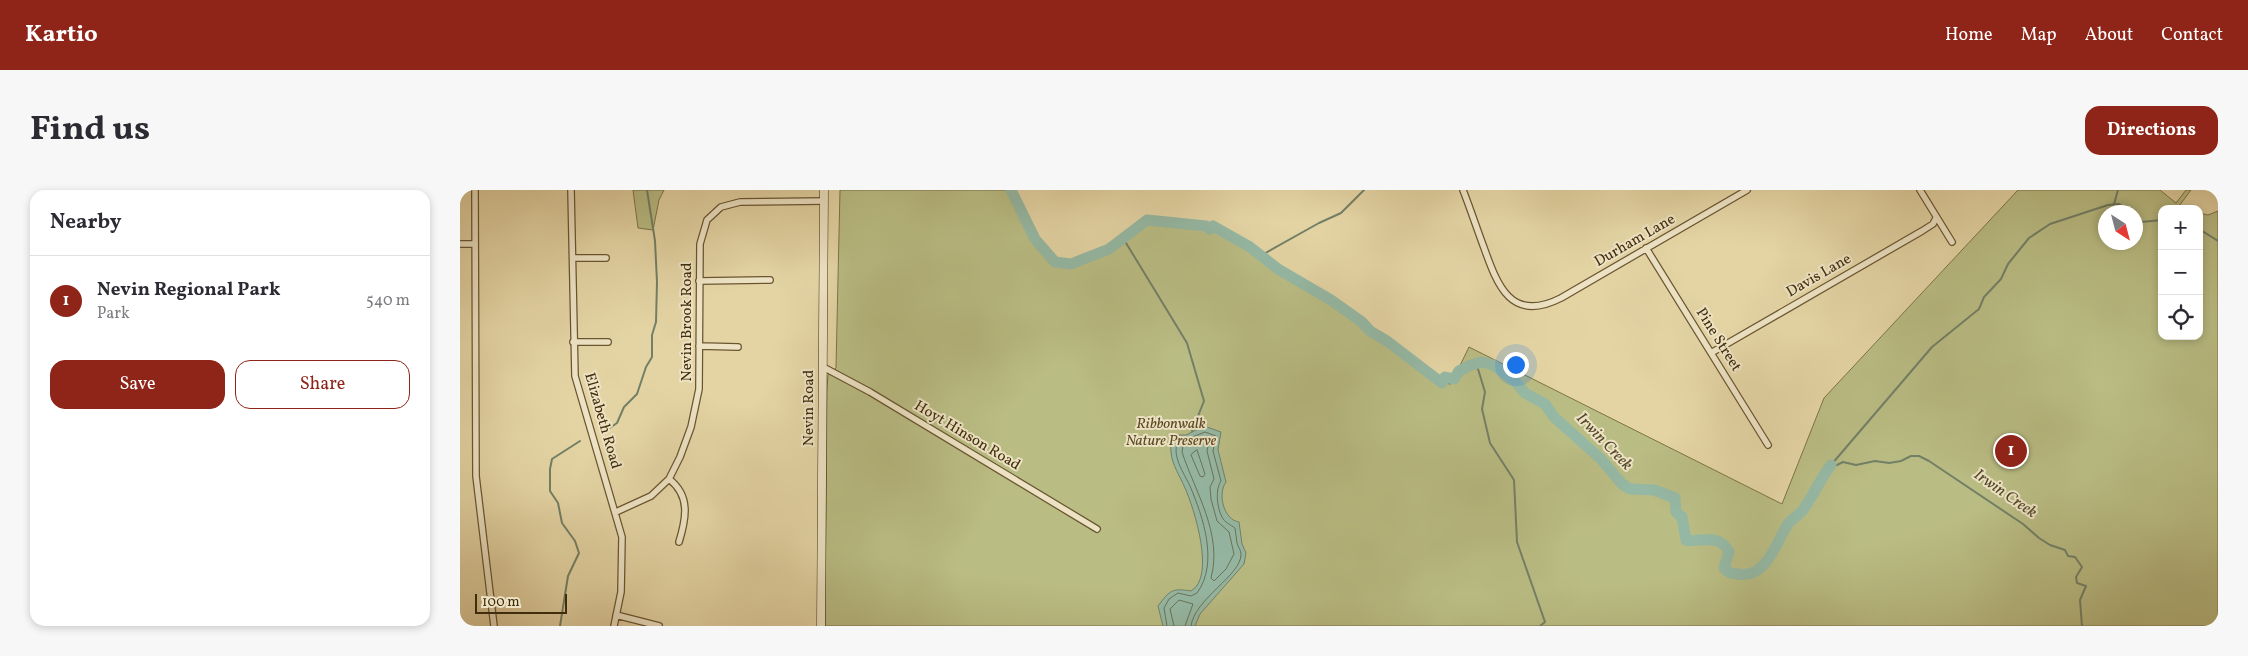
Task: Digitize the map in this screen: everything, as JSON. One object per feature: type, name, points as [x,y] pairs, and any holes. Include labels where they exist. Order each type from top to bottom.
[{"type":"main road","name":"Nevin Road","points":[[821,626],[824,190]]},
{"type":"street","points":[[475,190],[476,476],[494,626]]},
{"type":"street","name":"Elizabeth Road","points":[[571,190],[574,258],[573,342],[575,376],[616,512],[623,549],[621,592],[614,626]]},
{"type":"street","name":"Durham Lane","points":[[1463,190],[1500,288],[1514,300],[1533,307],[1556,301],[1747,190]]},
{"type":"street","points":[[1920,190],[1952,242]]},
{"type":"street","name":"Nevin Brook Road","points":[[616,512],[651,496],[669,480],[680,457],[697,407],[700,244],[702,232],[711,215],[721,208],[746,201],[824,201]]},
{"type":"street","name":"Davis Lane","points":[[1711,353],[1922,231],[1933,224],[1936,218]]},
{"type":"street","points":[[460,244],[474,244]]},
{"type":"street","name":"Pine Street","points":[[1646,248],[1768,444]]},
{"type":"street","points":[[574,258],[606,258]]},
{"type":"street","points":[[699,281],[770,280]]},
{"type":"street","points":[[573,342],[608,342]]},
{"type":"street","points":[[699,346],[738,347]]},
{"type":"street","name":"Hoyt Hinson Road","points":[[824,367],[870,392],[1097,529]]},
{"type":"street","points":[[669,480],[682,492],[686,509],[686,518],[679,542]]},
{"type":"street","points":[[616,615],[659,626]]},
{"type":"green space","points":[[633,190],[664,190],[659,200],[653,230],[638,228]]},
{"type":"green space","name":"Ribbonwalk Nature Preserve","points":[[840,190],[1011,190],[1041,248],[1055,262],[1065,264],[1090,258],[1116,243],[1147,220],[1206,226],[1210,229],[1213,226],[1250,247],[1278,269],[1331,300],[1442,383],[1451,384],[1469,347],[1782,504],[1824,398],[2018,190],[2160,190],[2176,203],[2186,190],[2191,190],[2180,205],[2158,205],[2158,340],[2203,340],[2203,214],[2208,215],[2218,211],[2218,626],[825,626],[828,375],[836,368]]},
{"type":"water","points":[[1204,426],[1221,432],[1218,450],[1226,482],[1223,487],[1222,499],[1229,517],[1239,522],[1242,544],[1246,553],[1244,564],[1200,614],[1195,626],[1163,626],[1158,606],[1172,591],[1191,591],[1198,583],[1202,572],[1201,542],[1189,498],[1173,461],[1171,445],[1177,435],[1186,435]]},
{"type":"waterway","points":[[601,434],[617,423],[624,407],[637,394],[646,367],[652,357],[652,335],[656,322],[657,282],[655,241],[647,190]]},
{"type":"waterway","name":"Irwin Creek","points":[[1011,190],[1035,239],[1055,262],[1071,264],[1109,249],[1147,220],[1206,226],[1210,229],[1213,226],[1250,247],[1278,269],[1331,300],[1442,383],[1445,377],[1454,379],[1459,371],[1471,365],[1482,362],[1493,365],[1514,380],[1525,393],[1545,404],[1554,417],[1601,459],[1622,484],[1630,489],[1654,490],[1675,498],[1676,512],[1682,517],[1686,540],[1715,540],[1720,542],[1729,552],[1724,568],[1727,571],[1748,574],[1756,571],[1763,565],[1775,549],[1788,524],[1806,506],[1831,465]]},
{"type":"waterway","points":[[1260,256],[1341,213],[1364,190]]},
{"type":"waterway","points":[[2114,204],[2118,190]]},
{"type":"waterway","points":[[2108,205],[2121,205]]},
{"type":"waterway","points":[[1831,465],[1932,347],[1979,309],[1984,297],[2001,279],[2008,264],[2029,238],[2050,224],[2098,208]]},
{"type":"waterway","points":[[2143,222],[2158,220]]},
{"type":"waterway","points":[[2203,232],[2218,241]]},
{"type":"waterway","points":[[1123,238],[1187,343],[1204,401],[1192,431]]},
{"type":"waterway","points":[[1471,365],[1478,369],[1485,392],[1482,409],[1490,443],[1514,480],[1517,542],[1545,622],[1540,626]]},
{"type":"waterway","points":[[560,626],[568,576],[579,553],[575,541],[562,523],[558,503],[550,491],[550,469],[552,459],[580,441]]},
{"type":"waterway","name":"Irwin Creek","points":[[1831,465],[1843,462],[1856,465],[1875,461],[1889,463],[1901,461],[1911,456],[1919,456],[1929,461],[2023,524],[2039,538],[2050,545],[2065,550],[2068,556],[2075,557],[2082,567],[2076,577],[2077,583],[2086,586],[2080,600],[2082,626]]},
{"type":"place","name":"Nevin Regional Park","points":[[2011,451]]}]
